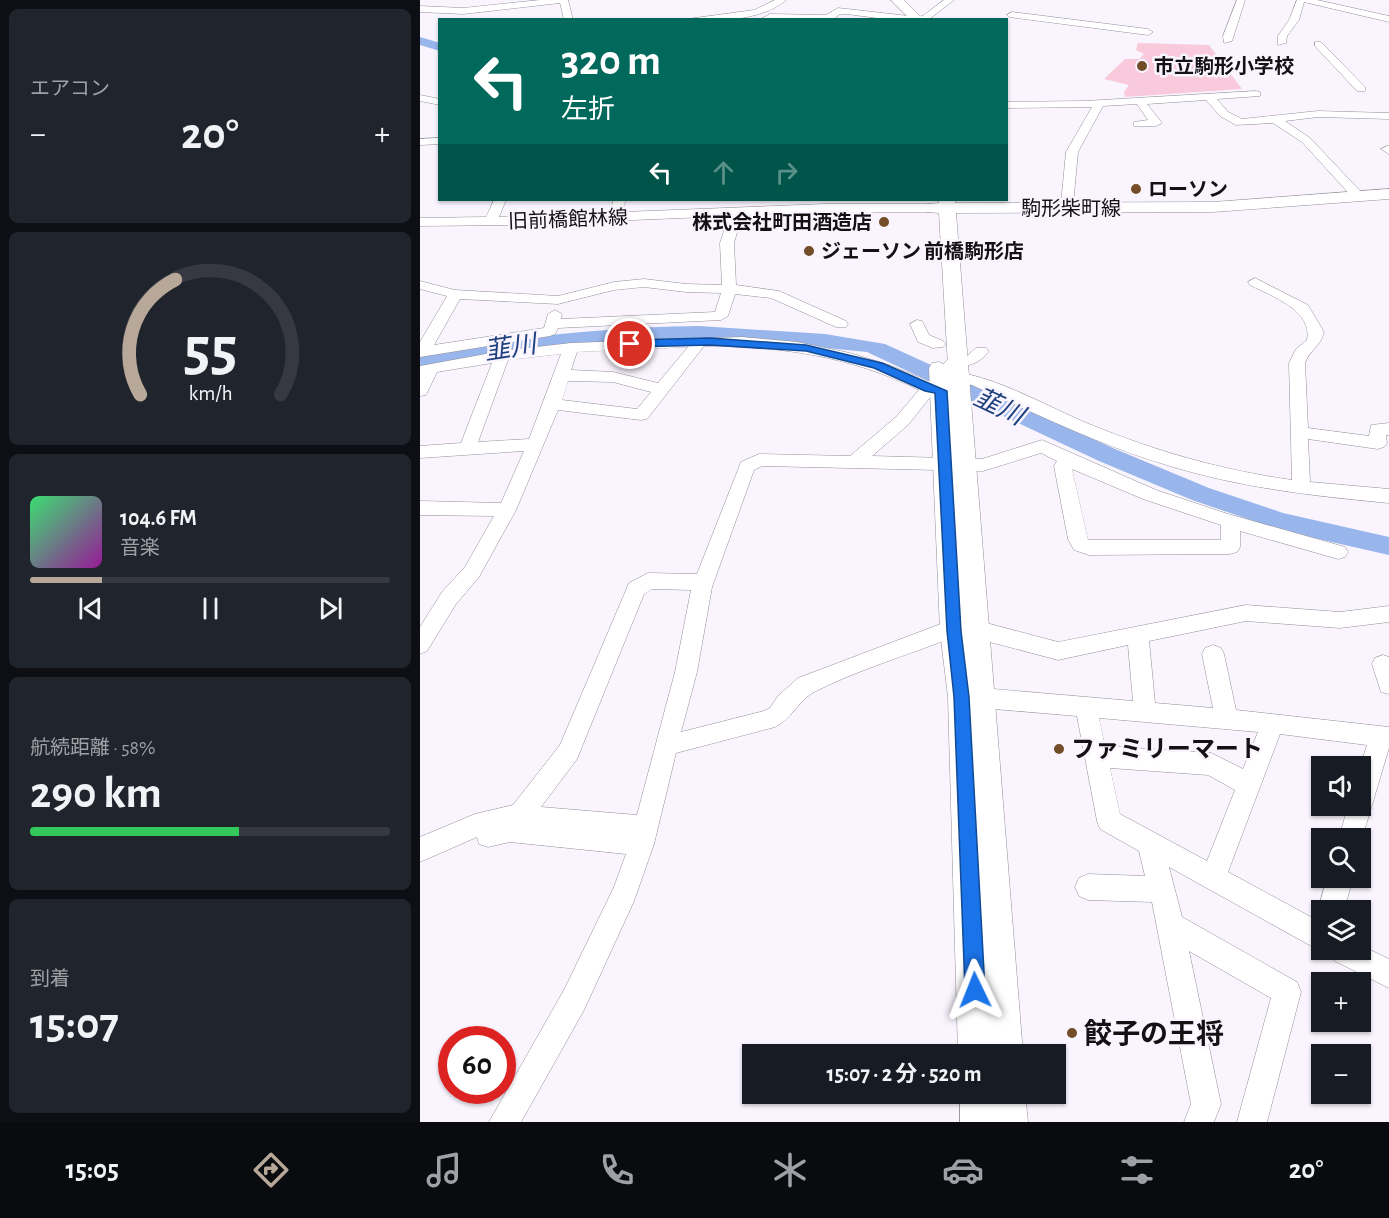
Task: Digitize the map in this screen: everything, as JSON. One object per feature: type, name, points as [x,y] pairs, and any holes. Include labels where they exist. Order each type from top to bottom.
[{"type":"main road","points":[[888,0],[908,18]]},
{"type":"main road","points":[[897,0],[917,18]]},
{"type":"main road","name":"駒形柴町線","points":[[940,204],[1063,209],[1213,207],[1389,194]]},
{"type":"main road","points":[[940,204],[938,344],[947,381]]},
{"type":"main road","points":[[940,204],[947,381],[965,630],[1003,1044]]},
{"type":"main road","points":[[971,697],[977,1044]]},
{"type":"main road","points":[[979,1104],[980,1122]]},
{"type":"main road","points":[[1007,1104],[1008,1122]]},
{"type":"street","points":[[420,9],[463,10],[564,0],[568,18]]},
{"type":"street","points":[[701,18],[753,12],[782,0]]},
{"type":"street","points":[[922,18],[950,0]]},
{"type":"street","points":[[1227,41],[1231,22],[1241,9],[1241,0]]},
{"type":"street","points":[[1281,43],[1281,37],[1293,21],[1295,10],[1303,0],[1368,10]]},
{"type":"street","points":[[1346,0],[1389,19]]},
{"type":"street","points":[[1009,17],[1020,8]]},
{"type":"street","points":[[768,18],[828,18],[838,11],[901,18]]},
{"type":"street","points":[[1009,17],[1148,32]]},
{"type":"street","points":[[1318,44],[1361,88]]},
{"type":"street","points":[[1008,105],[1096,103],[1256,94]]},
{"type":"street","points":[[1209,97],[1224,114],[1240,123],[1318,114],[1389,116]]},
{"type":"street","points":[[420,98],[438,102]]},
{"type":"street","points":[[1138,124],[1156,123],[1140,101]]},
{"type":"street","points":[[1063,209],[1067,205],[1071,152],[1098,108],[1096,103]]},
{"type":"street","points":[[1275,119],[1306,140],[1358,196]]},
{"type":"street","points":[[420,142],[438,141]]},
{"type":"street","points":[[491,221],[500,201]]},
{"type":"street","points":[[617,217],[619,201]]},
{"type":"street","name":"旧前橋館林線","points":[[420,222],[736,213],[770,205],[835,208],[940,204]]},
{"type":"street","points":[[552,324],[721,316],[729,289],[727,243],[736,213]]},
{"type":"street","points":[[1255,282],[1303,308],[1316,332],[1314,342],[1301,352],[1298,363],[1301,489]]},
{"type":"street","points":[[420,285],[456,294],[558,300],[614,286],[644,283],[686,288],[729,289],[774,294],[841,324]]},
{"type":"street","points":[[421,352],[456,294]]},
{"type":"street","points":[[421,352],[550,331],[558,300]]},
{"type":"street","points":[[918,324],[919,334],[926,342],[938,344]]},
{"type":"street","points":[[552,404],[641,415],[700,342]]},
{"type":"street","points":[[420,391],[426,369],[502,356],[571,348],[700,342],[777,344],[812,349],[892,370],[947,381],[976,381],[1155,455],[1202,469],[1301,489],[1389,496]]},
{"type":"street","points":[[420,645],[449,598],[472,572],[507,510],[552,404],[571,348]]},
{"type":"street","points":[[854,462],[981,351]]},
{"type":"street","points":[[466,449],[502,356]]},
{"type":"street","points":[[561,376],[599,375],[628,378],[662,390]]},
{"type":"street","points":[[1298,432],[1378,443],[1377,429],[1389,429]]},
{"type":"street","points":[[420,452],[534,444]]},
{"type":"street","points":[[504,1122],[574,1000],[625,892],[644,836],[686,672],[703,582],[747,466],[759,460],[991,463],[1042,446],[1067,459],[1149,493],[1231,521],[1338,552]]},
{"type":"street","points":[[1067,459],[1063,466],[1078,539],[1081,544],[1089,548],[1230,547],[1231,521]]},
{"type":"street","points":[[420,508],[507,510]]},
{"type":"street","points":[[519,816],[569,752],[636,590],[648,581],[703,582]]},
{"type":"street","points":[[666,743],[680,743],[767,720],[778,715],[786,702],[806,685],[945,631],[965,630],[1058,651],[1246,613],[1340,620],[1389,614]]},
{"type":"street","points":[[1138,635],[1144,712]]},
{"type":"street","points":[[1214,654],[1227,719]]},
{"type":"street","points":[[971,697],[1273,723],[1385,736],[1354,828]]},
{"type":"street","points":[[1086,707],[1109,821],[1311,932]]},
{"type":"street","points":[[1213,878],[1273,723]]},
{"type":"street","points":[[1096,756],[1211,764],[1249,785]]},
{"type":"street","points":[[422,848],[475,826],[497,819],[519,816],[644,836]]},
{"type":"street","points":[[422,848],[450,850],[492,833],[510,830],[644,836]]},
{"type":"street","points":[[1150,843],[1160,890],[1171,925],[1206,1104],[1199,1122]]},
{"type":"street","points":[[1088,886],[1160,890]]},
{"type":"street","points":[[1171,925],[1287,992],[1252,1122]]},
{"type":"street","points":[[1362,960],[1389,974]]},
{"type":"shaded area","points":[[1138,43],[1209,45],[1242,89],[1125,97],[1124,92],[1129,85],[1104,79],[1125,59],[1139,59],[1144,54],[1136,50]]},
{"type":"waterway","points":[[420,41],[438,46]]},
{"type":"waterway","name":"韮川","points":[[420,361],[558,339],[652,333],[746,334],[835,341],[878,348],[1107,455],[1200,494],[1283,522],[1389,546]]},
{"type":"place","name":"市立駒形小学校","points":[[1142,66]]},
{"type":"place","name":"ローソン","points":[[1136,189]]},
{"type":"place","name":"株式会社町田酒造店","points":[[884,222]]},
{"type":"place","name":"ジェーソン 前橋駒形店","points":[[809,251]]},
{"type":"place","name":"ファミリーマート","points":[[1059,749]]},
{"type":"place","name":"餃子の王将","points":[[1072,1033]]},
{"type":"route","points":[[630,344],[710,341],[777,344],[806,348],[892,370],[929,388],[941,391],[954,631],[962,697],[975,990]]}]
